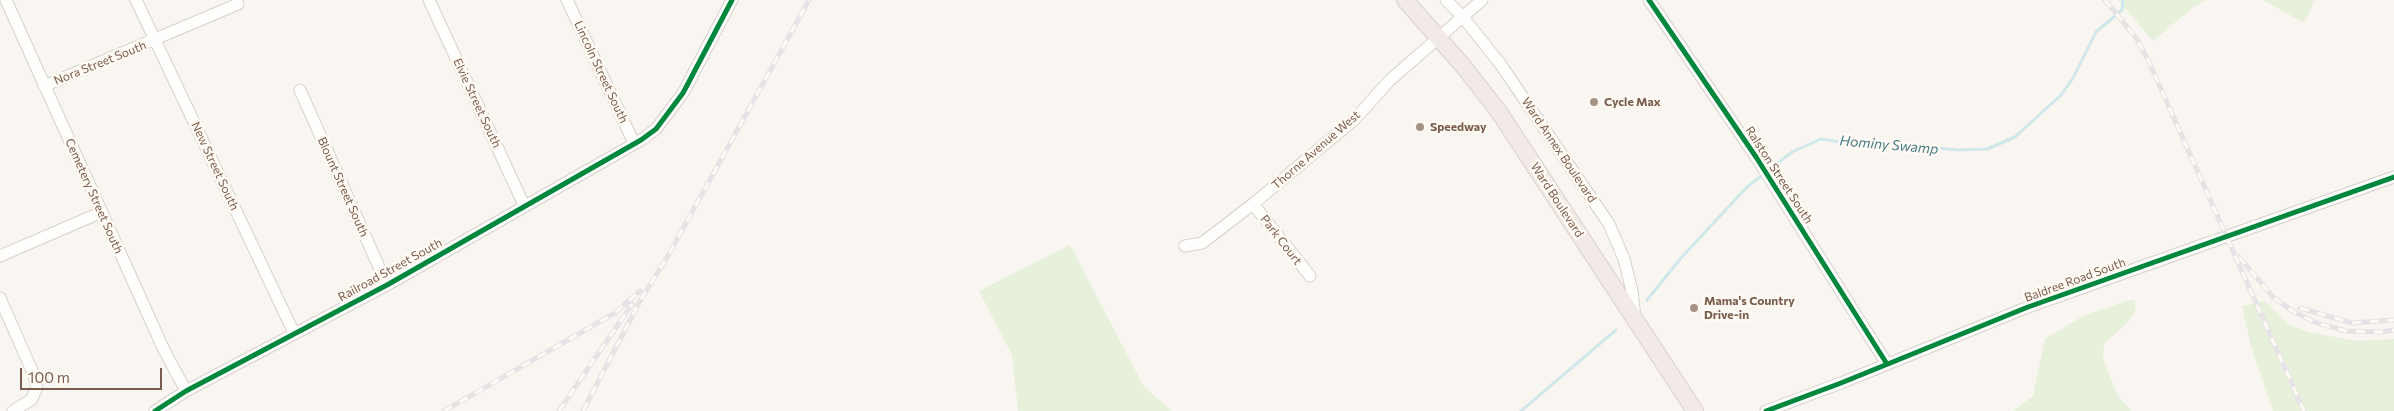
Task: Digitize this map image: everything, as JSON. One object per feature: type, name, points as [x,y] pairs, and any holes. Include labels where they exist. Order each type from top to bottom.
[{"type":"highway","name":"Ward Boulevard","points":[[1405,0],[1439,37],[1498,112],[1694,411]]},
{"type":"street","name":"Cemetery Street South","points":[[6,0],[164,350],[186,391]]},
{"type":"street","name":"New Street South","points":[[136,0],[294,333]]},
{"type":"street","name":"Elvie Street South","points":[[429,0],[524,205]]},
{"type":"street","name":"Lincoln Street South","points":[[567,0],[634,143]]},
{"type":"street","name":"Railroad Street South","points":[[155,411],[186,391],[387,285],[634,143],[656,128],[671,112],[683,93],[732,0]]},
{"type":"street","name":"Ward Annex Boulevard","points":[[1446,0],[1463,17],[1532,108],[1608,224],[1624,259],[1632,291],[1635,319]]},
{"type":"street","name":"Thorne Avenue West","points":[[1186,246],[1202,243],[1253,204],[1355,119],[1390,80],[1482,0]]},
{"type":"street","name":"Ralston Street South","points":[[1649,0],[1756,157],[1887,364]]},
{"type":"street","name":"Nora Street South","points":[[44,86],[238,4]]},
{"type":"street","name":"Blount Street South","points":[[300,90],[387,285]]},
{"type":"street","name":"Baldree Road South","points":[[1766,411],[2028,307],[2394,177]]},
{"type":"street","name":"Park Court","points":[[1253,204],[1310,276]]},
{"type":"street","points":[[0,256],[102,212]]},
{"type":"street","points":[[0,298],[33,373],[37,388],[35,396],[13,411]]},
{"type":"green space","points":[[2118,0],[2206,0],[2191,9],[2153,41]]},
{"type":"green space","points":[[2263,0],[2315,0],[2304,23]]},
{"type":"green space","points":[[1070,245],[1144,387],[1172,411],[1018,411],[1012,355],[979,291]]},
{"type":"green space","points":[[2135,300],[2135,312],[2127,323],[2104,344],[2103,358],[2116,393],[2131,411],[2013,411],[2033,396],[2045,339],[2083,316]]},
{"type":"green space","points":[[2264,301],[2290,325],[2308,332],[2356,341],[2394,339],[2394,411],[2273,411],[2251,346],[2242,306]]},
{"type":"waterway","name":"Hominy Swamp","points":[[1647,300],[1681,258],[1746,188],[1792,152],[1821,139],[1865,146],[1914,146],[1959,150],[1987,149],[2015,137],[2061,95],[2073,78],[2096,32],[2122,10],[2123,0]]},
{"type":"waterway","name":"Hominy Swamp","points":[[1521,411],[1616,330]]},
{"type":"railway","points":[[583,411],[640,301],[669,254],[809,0]]},
{"type":"railway","points":[[2105,0],[2137,39],[2149,62],[2304,411]]},
{"type":"railway","points":[[2239,257],[2273,297],[2294,312],[2317,323],[2346,331],[2381,332],[2394,330]]},
{"type":"railway","points":[[444,411],[615,313],[640,291]]},
{"type":"railway","points":[[559,411],[632,304]]},
{"type":"railway","points":[[2300,308],[2352,323],[2394,320]]},
{"type":"cycle path","points":[[155,411],[186,391],[387,285],[641,140],[656,129],[683,93],[732,0]]},
{"type":"cycle path","points":[[1649,0],[1756,157],[1887,364]]},
{"type":"cycle path","points":[[1766,411],[1841,383],[2028,307],[2394,177]]},
{"type":"place","name":"Cycle Max","points":[[1594,102]]},
{"type":"place","name":"Speedway","points":[[1420,127]]},
{"type":"place","name":"Mama's Country Drive-in","points":[[1694,308]]}]
